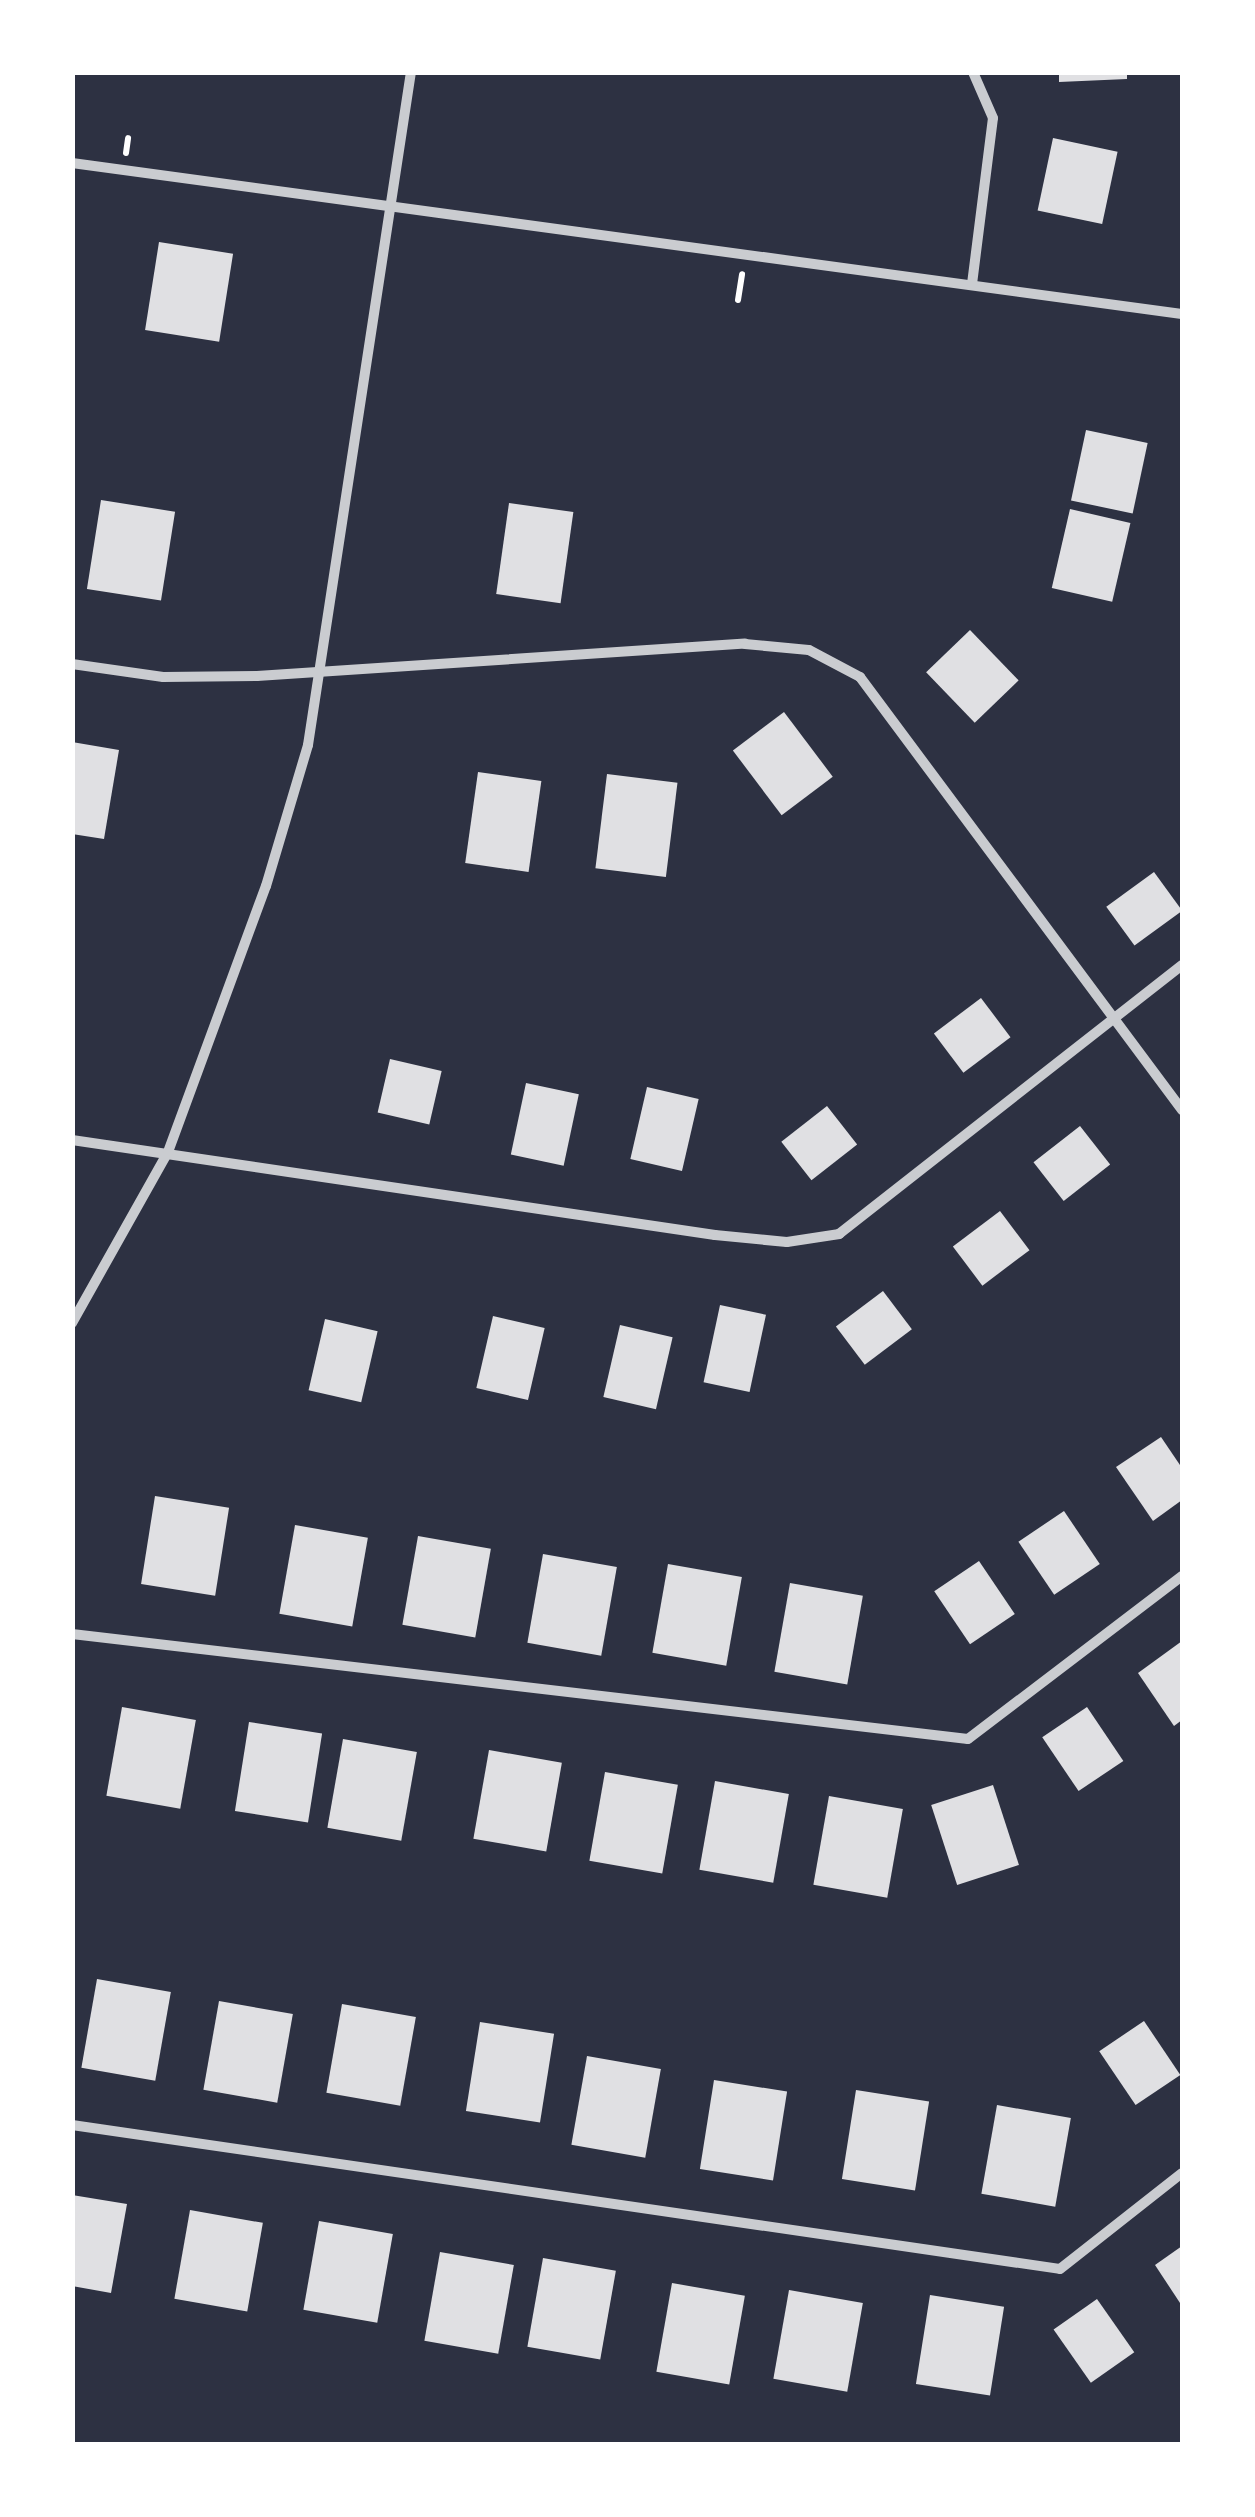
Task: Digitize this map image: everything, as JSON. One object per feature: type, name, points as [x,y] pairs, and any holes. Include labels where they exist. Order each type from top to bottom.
[{"type":"street","points":[[72,1323],[168,1152],[266,886],[308,745],[411,72]]},
{"type":"street","points":[[972,284],[993,118],[974,72]]},
{"type":"street","points":[[72,163],[390,203],[1182,314]]},
{"type":"street","points":[[72,664],[163,676],[318,674],[745,644],[809,650],[860,677],[1182,1110]]},
{"type":"street","points":[[72,1140],[787,1242],[839,1234],[1182,965]]},
{"type":"street","points":[[72,1634],[968,1740],[1182,1576]]},
{"type":"street","points":[[72,2125],[1060,2269],[1182,2172]]},
{"type":"building","points":[[1059,72],[1127,72],[1127,79],[1059,82]]},
{"type":"building","points":[[1053,138],[1118,152],[1102,224],[1038,210]]},
{"type":"building","points":[[159,242],[233,254],[219,342],[145,330]]},
{"type":"building","points":[[1086,430],[1148,443],[1133,514],[1071,500]]},
{"type":"building","points":[[101,500],[175,512],[161,601],[87,589]]},
{"type":"building","points":[[509,503],[573,512],[561,603],[496,594]]},
{"type":"building","points":[[1070,509],[1130,523],[1112,602],[1052,588]]},
{"type":"building","points":[[970,630],[1019,680],[975,723],[926,672]]},
{"type":"building","points":[[784,712],[833,777],[782,815],[733,751]]},
{"type":"building","points":[[72,742],[119,750],[104,839],[72,834]]},
{"type":"building","points":[[478,772],[541,781],[529,872],[465,863]]},
{"type":"building","points":[[607,774],[677,783],[666,877],[595,868]]},
{"type":"building","points":[[1154,872],[1182,911],[1134,946],[1106,907]]},
{"type":"building","points":[[981,998],[1010,1037],[963,1073],[934,1034]]},
{"type":"building","points":[[390,1059],[442,1071],[429,1125],[378,1113]]},
{"type":"building","points":[[526,1083],[579,1094],[564,1166],[511,1154]]},
{"type":"building","points":[[647,1087],[699,1099],[682,1171],[630,1159]]},
{"type":"building","points":[[827,1106],[857,1145],[811,1180],[781,1142]]},
{"type":"building","points":[[1080,1126],[1110,1165],[1064,1201],[1034,1162]]},
{"type":"building","points":[[1000,1211],[1029,1250],[982,1286],[953,1247]]},
{"type":"building","points":[[883,1291],[912,1329],[865,1365],[836,1327]]},
{"type":"building","points":[[720,1305],[766,1315],[750,1392],[704,1382]]},
{"type":"building","points":[[493,1316],[545,1328],[528,1400],[476,1388]]},
{"type":"building","points":[[325,1319],[378,1331],[361,1402],[309,1390]]},
{"type":"building","points":[[620,1325],[673,1337],[656,1409],[603,1397]]},
{"type":"building","points":[[1161,1437],[1182,1468],[1182,1500],[1153,1521],[1116,1467]]},
{"type":"building","points":[[155,1496],[229,1508],[215,1596],[141,1584]]},
{"type":"building","points":[[1064,1511],[1100,1564],[1054,1595],[1018,1542]]},
{"type":"building","points":[[295,1525],[368,1538],[352,1626],[279,1614]]},
{"type":"building","points":[[418,1536],[491,1549],[475,1637],[402,1625]]},
{"type":"building","points":[[543,1554],[617,1567],[601,1656],[527,1643]]},
{"type":"building","points":[[979,1561],[1015,1614],[970,1644],[934,1591]]},
{"type":"building","points":[[668,1564],[742,1577],[726,1666],[652,1653]]},
{"type":"building","points":[[790,1583],[863,1596],[847,1684],[774,1672]]},
{"type":"building","points":[[1182,1641],[1182,1720],[1174,1726],[1138,1673]]},
{"type":"building","points":[[122,1707],[196,1720],[180,1809],[106,1796]]},
{"type":"building","points":[[1087,1707],[1123,1761],[1079,1791],[1042,1737]]},
{"type":"building","points":[[249,1722],[322,1734],[308,1822],[235,1811]]},
{"type":"building","points":[[343,1739],[417,1752],[401,1841],[327,1828]]},
{"type":"building","points":[[489,1750],[562,1763],[546,1851],[473,1839]]},
{"type":"building","points":[[605,1772],[678,1785],[662,1873],[589,1861]]},
{"type":"building","points":[[715,1781],[789,1794],[773,1883],[699,1870]]},
{"type":"building","points":[[993,1785],[1019,1865],[957,1885],[931,1805]]},
{"type":"building","points":[[829,1796],[903,1809],[887,1898],[813,1885]]},
{"type":"building","points":[[97,1979],[171,1992],[155,2081],[81,2068]]},
{"type":"building","points":[[219,2001],[293,2014],[277,2103],[203,2090]]},
{"type":"building","points":[[342,2004],[416,2017],[400,2106],[326,2093]]},
{"type":"building","points":[[1144,2021],[1180,2075],[1136,2105],[1099,2051]]},
{"type":"building","points":[[480,2022],[554,2034],[540,2123],[466,2111]]},
{"type":"building","points":[[587,2056],[661,2069],[645,2158],[571,2145]]},
{"type":"building","points":[[714,2080],[787,2092],[773,2180],[700,2169]]},
{"type":"building","points":[[856,2090],[929,2102],[915,2190],[842,2179]]},
{"type":"building","points":[[997,2105],[1071,2118],[1055,2207],[981,2194]]},
{"type":"building","points":[[72,2195],[127,2204],[111,2293],[72,2286]]},
{"type":"building","points":[[190,2210],[263,2223],[247,2311],[174,2299]]},
{"type":"building","points":[[319,2221],[393,2234],[377,2323],[303,2310]]},
{"type":"building","points":[[1182,2246],[1182,2306],[1155,2265]]},
{"type":"building","points":[[440,2252],[514,2265],[498,2354],[424,2341]]},
{"type":"building","points":[[543,2258],[616,2271],[600,2359],[527,2347]]},
{"type":"building","points":[[672,2283],[745,2296],[729,2384],[656,2372]]},
{"type":"building","points":[[789,2290],[863,2303],[847,2392],[773,2379]]},
{"type":"building","points":[[930,2295],[1004,2307],[990,2396],[916,2384]]},
{"type":"building","points":[[1097,2299],[1134,2352],[1091,2383],[1054,2329]]}]
